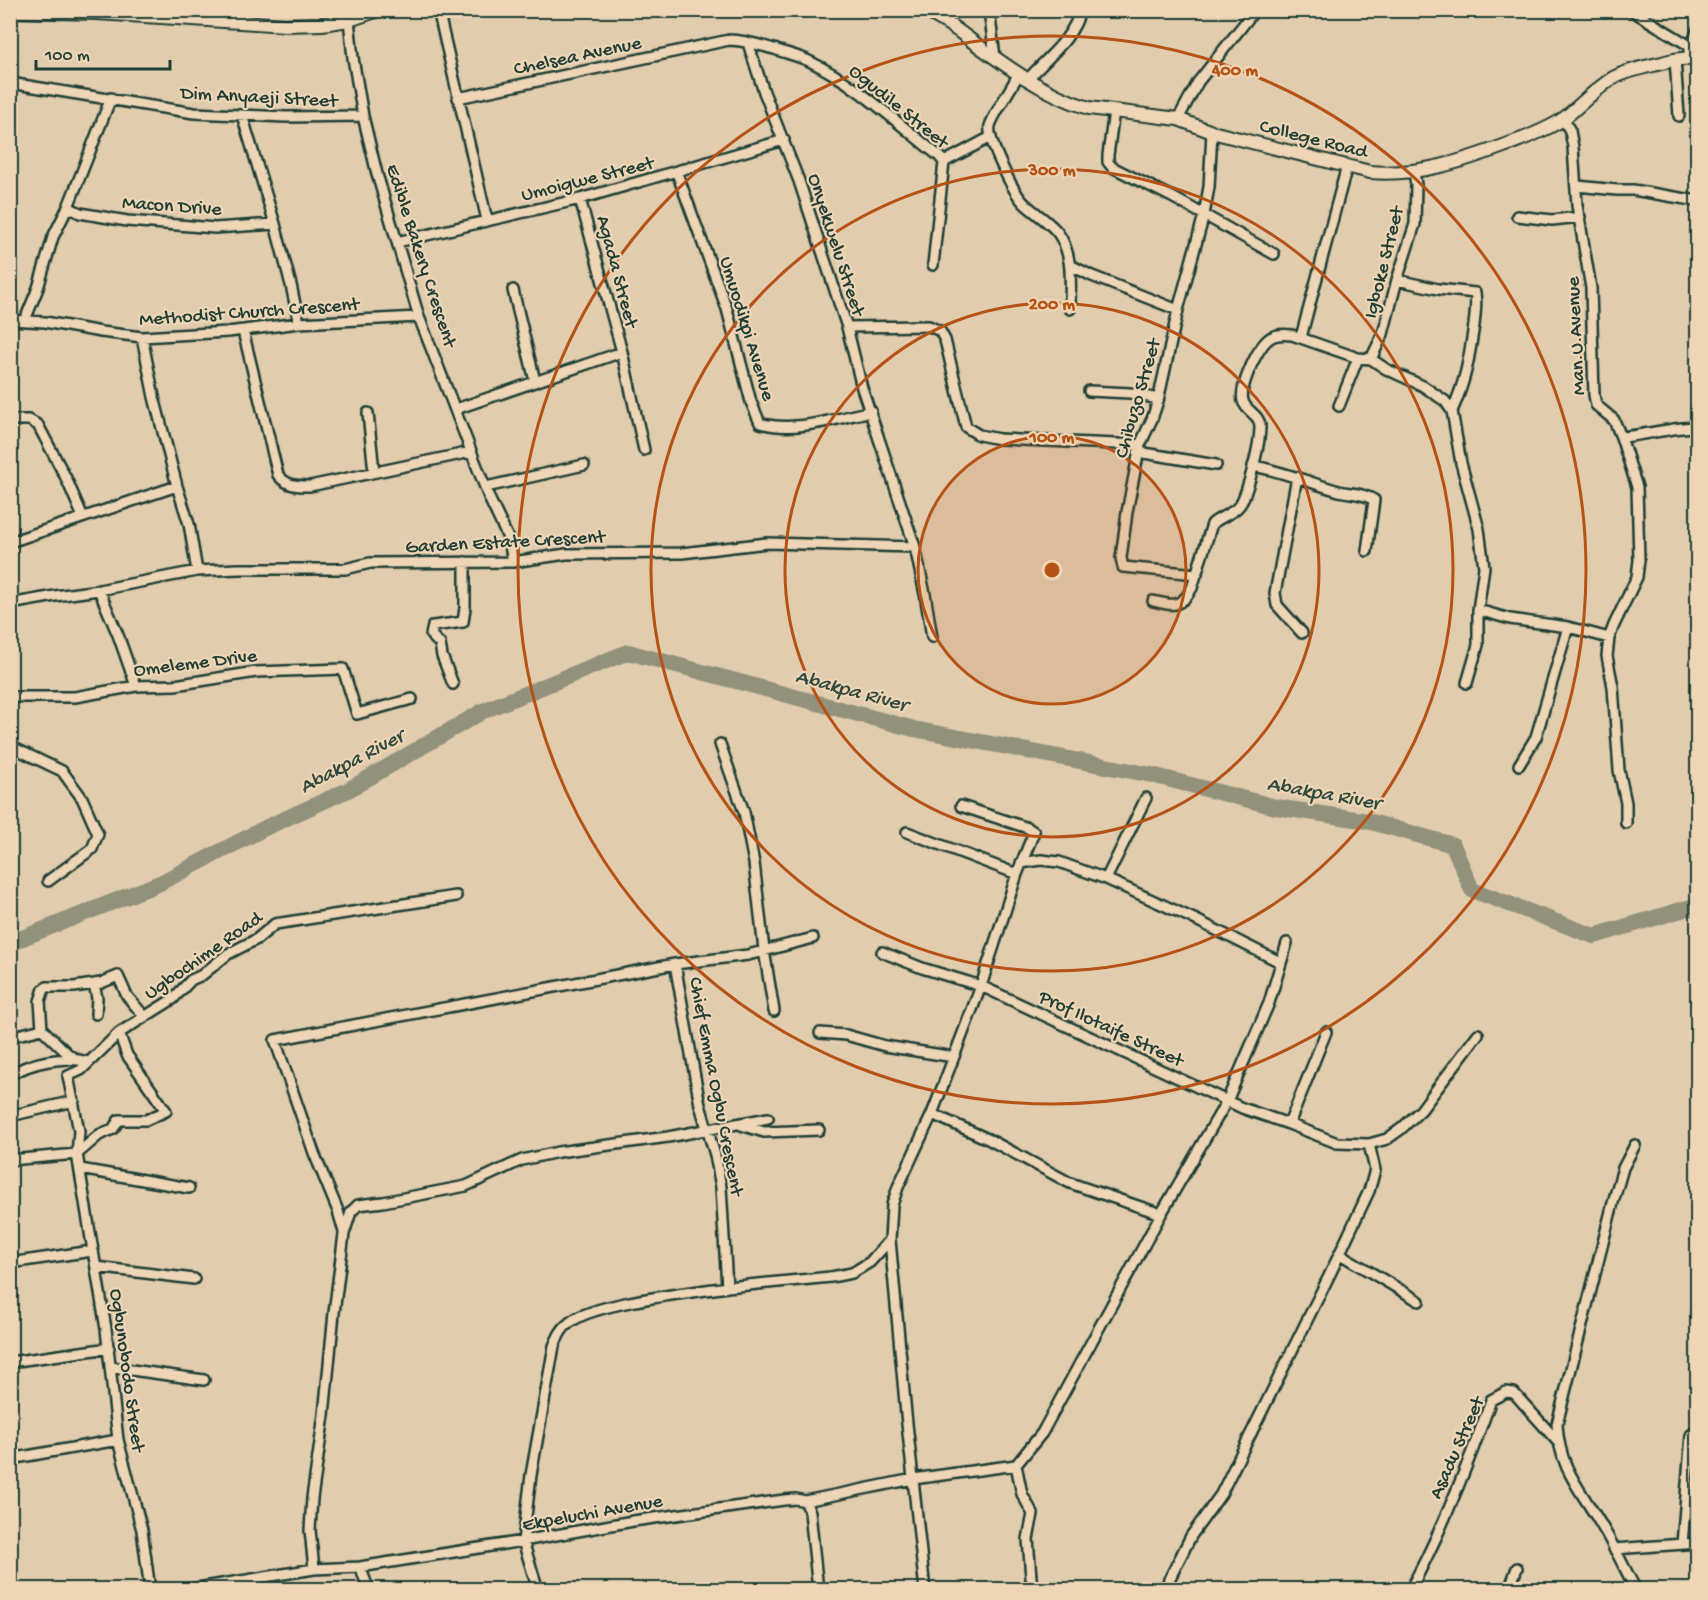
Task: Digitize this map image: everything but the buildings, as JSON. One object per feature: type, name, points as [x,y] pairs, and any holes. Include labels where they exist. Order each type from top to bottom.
[{"type":"main road","points":[[10,11],[209,16],[285,25],[322,24],[349,20],[379,10]]},
{"type":"main road","name":"College Road","points":[[925,10],[1024,76],[1076,104],[1089,108],[1178,119],[1212,132],[1381,173],[1433,169],[1469,159],[1533,134],[1563,118],[1615,78],[1631,70],[1688,56]]},
{"type":"street","points":[[438,10],[488,220]]},
{"type":"street","points":[[989,10],[995,57]]},
{"type":"street","points":[[1070,309],[1070,265],[1064,244],[1057,231],[1023,201],[1014,189],[991,137],[990,127],[1024,76],[1069,35],[1077,23],[1080,10]]},
{"type":"street","points":[[1178,119],[1198,82],[1255,10]]},
{"type":"street","points":[[1631,10],[1688,56]]},
{"type":"street","name":"Edible Bakery Crescent","points":[[349,20],[363,116],[419,317],[471,452],[509,540],[513,562]]},
{"type":"street","points":[[1679,116],[1688,56],[1698,29]]},
{"type":"street","name":"Chelsea Avenue","points":[[459,98],[715,43],[744,42]]},
{"type":"street","name":"Onyekwelu Street","points":[[744,42],[784,140],[847,327],[862,388],[915,547],[932,637]]},
{"type":"street","name":"Ogudile Street","points":[[744,42],[806,60],[830,72],[884,111],[939,156],[944,162],[933,264]]},
{"type":"street","name":"Dim Anyaeji Street","points":[[10,83],[194,112],[286,117],[363,116]]},
{"type":"street","points":[[25,320],[38,288],[53,237],[68,207],[111,98]]},
{"type":"street","points":[[1114,111],[1108,155],[1108,162],[1112,167],[1274,254]]},
{"type":"street","points":[[242,115],[275,224],[298,323]]},
{"type":"street","name":"Man.U.Avenue","points":[[1563,118],[1570,131],[1577,205],[1592,288],[1594,395],[1596,405],[1614,420],[1637,488],[1639,560],[1637,577],[1609,638],[1607,656],[1613,687],[1618,770],[1626,803],[1626,823]]},
{"type":"street","name":"Chibuzo Street","points":[[1197,574],[1123,567],[1121,558],[1139,448],[1158,399],[1178,310],[1204,215],[1209,187],[1212,132]]},
{"type":"street","points":[[944,162],[991,137]]},
{"type":"street","name":"Umoigwe Street","points":[[397,242],[580,199],[784,140]]},
{"type":"street","points":[[1300,337],[1347,166]]},
{"type":"street","name":"Umuodikpi Avenue","points":[[677,172],[727,309],[751,402],[760,423],[776,427],[807,424],[871,411]]},
{"type":"street","name":"Igboke Street","points":[[1371,359],[1383,334],[1414,224],[1416,185],[1414,172]]},
{"type":"street","points":[[1577,186],[1606,190],[1633,190],[1698,201]]},
{"type":"street","name":"Agada Street","points":[[580,199],[622,352],[644,450]]},
{"type":"street","name":"Macon Drive","points":[[68,207],[80,213],[138,222],[215,228],[275,224]]},
{"type":"street","points":[[1517,216],[1552,220],[1580,217]]},
{"type":"street","points":[[1070,265],[1178,310]]},
{"type":"street","points":[[1397,280],[1438,289],[1475,293],[1477,304],[1464,385],[1452,411]]},
{"type":"street","points":[[513,290],[535,381]]},
{"type":"street","name":"Methodist Church Crescent","points":[[10,320],[25,320],[142,337],[243,331],[298,323],[419,317]]},
{"type":"street","points":[[847,327],[929,326],[940,330],[945,340],[966,427],[979,435],[999,439],[1139,448],[1216,465]]},
{"type":"street","points":[[243,331],[278,475],[284,482],[295,486],[310,486],[471,452]]},
{"type":"street","points":[[1153,601],[1172,605],[1182,602],[1192,588],[1212,524],[1238,508],[1243,501],[1253,466],[1260,425],[1258,417],[1245,407],[1242,398],[1244,387],[1260,350],[1269,339],[1282,334],[1300,337],[1358,358],[1371,359],[1386,369],[1423,386],[1445,401],[1452,411],[1461,463],[1479,529],[1484,567],[1478,610],[1478,645],[1467,683]]},
{"type":"street","points":[[142,337],[154,397],[189,524],[198,571]]},
{"type":"street","points":[[456,409],[622,352]]},
{"type":"street","points":[[1339,406],[1358,358]]},
{"type":"street","points":[[1089,391],[1130,393],[1158,399]]},
{"type":"street","points":[[368,413],[374,472]]},
{"type":"street","points":[[10,420],[28,420],[38,425],[66,478],[83,517]]},
{"type":"street","points":[[1621,437],[1698,427]]},
{"type":"street","points":[[486,487],[584,465]]},
{"type":"street","points":[[1253,466],[1340,491],[1366,494],[1374,500],[1367,551]]},
{"type":"street","points":[[1297,477],[1275,593],[1277,605],[1302,633]]},
{"type":"street","points":[[10,542],[177,486]]},
{"type":"street","name":"Garden Estate Crescent","points":[[10,604],[198,571],[345,569],[370,563],[513,562],[566,554],[682,553],[767,543],[915,547]]},
{"type":"street","points":[[453,684],[442,656],[440,644],[431,635],[431,630],[433,626],[463,622],[465,562]]},
{"type":"street","points":[[99,590],[136,686]]},
{"type":"street","points":[[1478,610],[1510,619],[1568,627],[1609,638]]},
{"type":"street","points":[[1519,765],[1536,737],[1568,627]]},
{"type":"street","name":"Omeleme Drive","points":[[10,697],[75,697],[136,686],[175,685],[256,672],[343,669],[357,714],[412,699]]},
{"type":"street","points":[[720,744],[744,812],[754,863],[774,1011]]},
{"type":"street","points":[[10,746],[63,771],[82,798],[98,834],[92,849],[48,881]]},
{"type":"street","points":[[1106,879],[1146,798]]},
{"type":"street","points":[[925,1590],[912,1479],[890,1240],[892,1205],[954,1057],[981,986],[1017,874],[1034,832],[961,806]]},
{"type":"street","points":[[907,832],[1017,874]]},
{"type":"street","points":[[1021,863],[1041,860],[1059,862],[1106,879],[1280,962]]},
{"type":"street","name":"Ugbochime Road","points":[[77,1154],[79,1131],[68,1076],[81,1070],[119,1033],[173,999],[191,980],[202,975],[228,954],[257,939],[275,924],[456,896]]},
{"type":"street","name":"Chief Emma Ogbu Crescent","points":[[727,1287],[721,1187],[715,1155],[706,1130],[675,964],[720,959],[813,938]]},
{"type":"street","points":[[1032,1590],[1028,1539],[1033,1514],[1022,1494],[1016,1465],[1042,1432],[1161,1214],[1227,1101],[1269,1003],[1287,943]]},
{"type":"street","name":"Prof Ilotaife Street","points":[[882,952],[922,968],[981,986],[1242,1108],[1336,1143],[1370,1144]]},
{"type":"street","points":[[344,1234],[275,1040],[675,964]]},
{"type":"street","points":[[88,1062],[69,1055],[42,1029],[40,1001],[42,992],[47,987],[101,984],[118,976],[127,996],[144,1016]]},
{"type":"street","points":[[94,984],[97,998],[96,1014]]},
{"type":"street","points":[[10,1037],[42,1029]]},
{"type":"street","points":[[820,1032],[846,1035],[885,1046],[954,1057]]},
{"type":"street","points":[[1289,1124],[1326,1032]]},
{"type":"street","points":[[10,1160],[77,1154],[99,1135],[113,1129],[119,1120],[146,1120],[166,1111],[127,1055],[119,1033]]},
{"type":"street","points":[[1164,1590],[1191,1536],[1217,1502],[1340,1254],[1373,1181],[1375,1170],[1370,1144],[1387,1139],[1421,1110],[1478,1034]]},
{"type":"street","points":[[10,1075],[30,1065],[77,1059]]},
{"type":"street","points":[[10,1116],[74,1101]]},
{"type":"street","points":[[932,1114],[990,1140],[1070,1183],[1161,1214]]},
{"type":"street","points":[[314,1569],[310,1530],[312,1498],[324,1415],[333,1312],[344,1234],[351,1212],[358,1205],[383,1203],[466,1186],[522,1160],[558,1152],[668,1137],[768,1118]]},
{"type":"street","points":[[738,1124],[764,1132],[819,1130]]},
{"type":"street","points":[[1635,1145],[1623,1168],[1614,1199],[1557,1424],[1559,1442],[1569,1475],[1603,1527],[1636,1590]]},
{"type":"street","name":"Ogbunobodo Street","points":[[77,1154],[109,1348],[118,1440],[135,1500],[150,1590]]},
{"type":"street","points":[[80,1169],[189,1188]]},
{"type":"street","points":[[538,1590],[524,1541],[531,1475],[554,1346],[560,1333],[569,1322],[590,1312],[625,1304],[727,1287],[852,1273],[870,1262],[890,1240]]},
{"type":"street","points":[[10,1263],[93,1251]]},
{"type":"street","points":[[1340,1254],[1419,1301]]},
{"type":"street","points":[[96,1267],[194,1279]]},
{"type":"street","points":[[10,1362],[109,1348]]},
{"type":"street","points":[[111,1367],[204,1380]]},
{"type":"street","name":"Asadu Street","points":[[1410,1590],[1465,1470],[1491,1400],[1506,1392],[1514,1393],[1559,1442]]},
{"type":"street","points":[[1682,1544],[1691,1435],[1698,1430]]},
{"type":"street","points":[[10,1459],[118,1440]]},
{"type":"street","name":"Ekpeluchi Avenue","points":[[185,1590],[314,1569],[360,1567],[633,1521],[784,1500],[806,1501],[912,1479],[1016,1465]]},
{"type":"street","points":[[806,1501],[810,1512],[818,1590]]},
{"type":"street","points":[[1614,1549],[1698,1543]]},
{"type":"street","points":[[360,1567],[369,1590]]},
{"type":"street","points":[[1509,1590],[1517,1568]]},
{"type":"waterway","name":"Abakpa River","points":[[10,943],[160,883],[265,828],[348,790],[483,711],[628,652],[914,729],[1152,775],[1276,807],[1368,821],[1453,845],[1472,890],[1594,936],[1698,905]]}]
